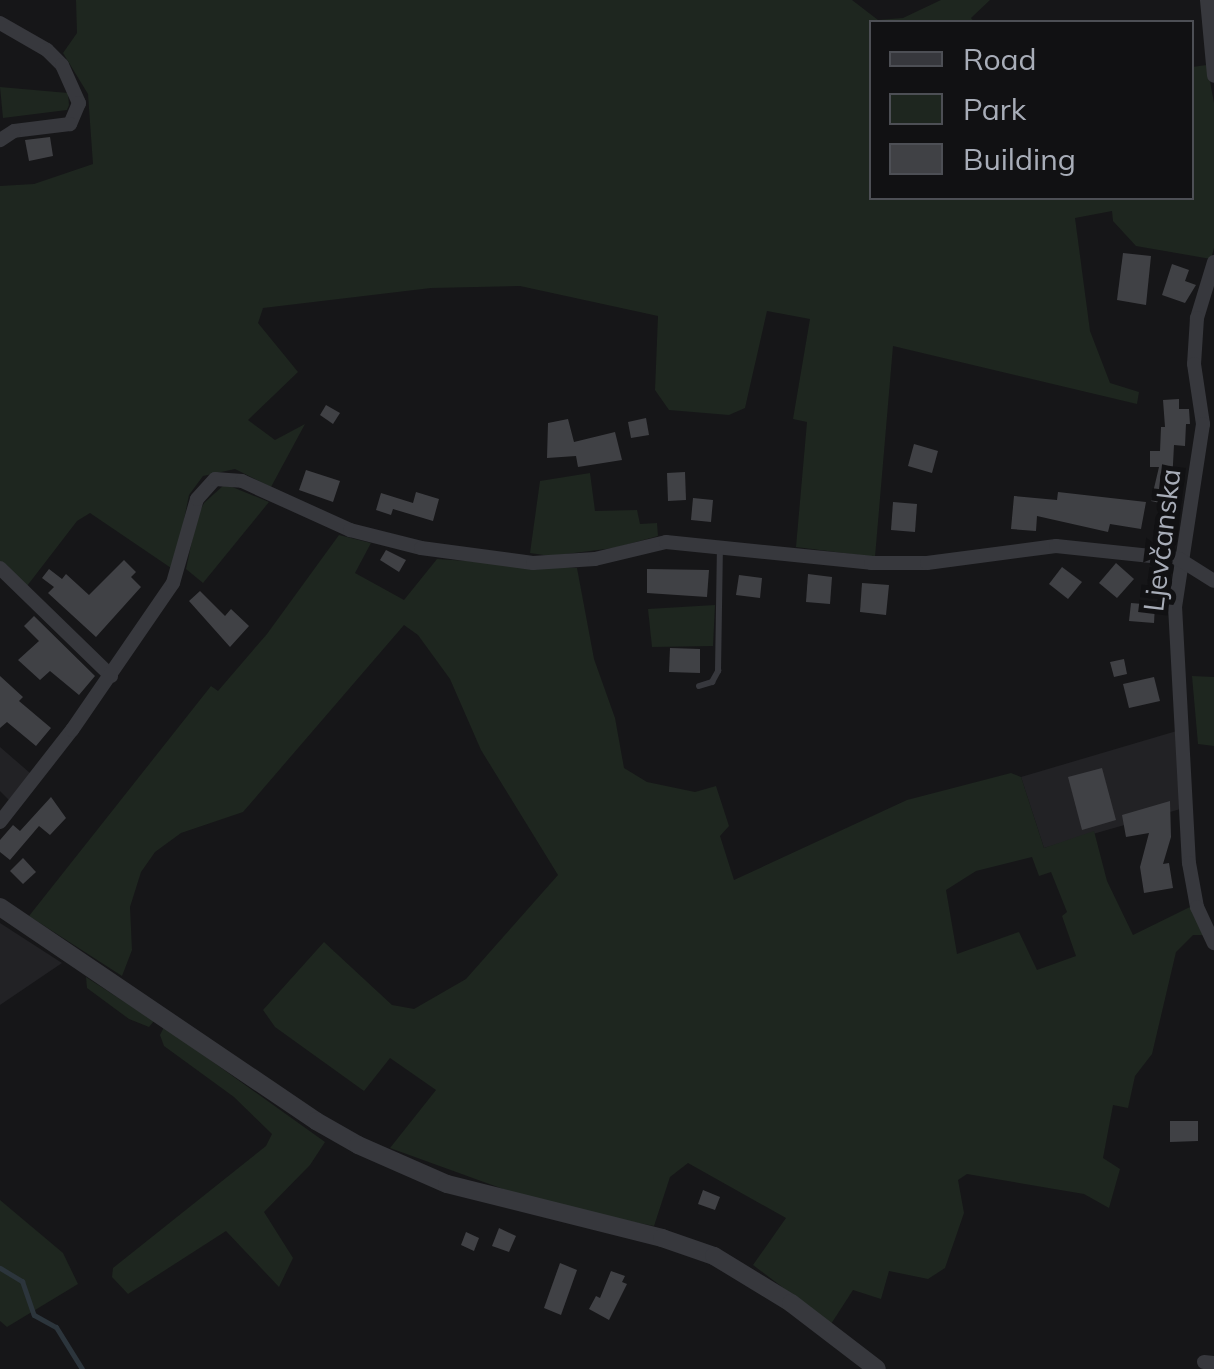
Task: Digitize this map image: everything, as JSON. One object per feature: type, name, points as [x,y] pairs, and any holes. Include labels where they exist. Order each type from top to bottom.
[{"type":"street","points":[[1207,0],[1214,76]]},
{"type":"street","points":[[0,23],[48,50],[62,65],[78,103],[70,124],[14,131],[0,140]]},
{"type":"street","name":"Ljevčanska","points":[[1214,262],[1197,318],[1194,364],[1203,424],[1179,559],[1175,606],[1190,863],[1198,907],[1214,943]]},
{"type":"street","points":[[0,822],[111,676],[173,583],[197,499],[214,479],[242,480],[350,530],[421,548],[522,561],[595,559],[666,542],[871,563],[926,563],[1056,546],[1179,559],[1214,581]]},
{"type":"street","points":[[0,568],[111,676]]},
{"type":"street","points":[[0,907],[316,1121],[358,1144],[447,1184],[662,1238],[714,1256],[791,1304],[877,1369]]},
{"type":"lane","points":[[699,686],[712,682],[718,671],[720,546]]},
{"type":"shaded area","points":[[1180,730],[1184,808],[1044,848],[1021,777]]},
{"type":"shaded area","points":[[0,747],[30,773],[9,800],[0,791]]},
{"type":"shaded area","points":[[0,923],[62,963],[0,1005]]},
{"type":"green space","points":[[76,0],[852,0],[878,20],[869,20],[869,200],[1194,200],[1194,67],[1207,65],[1214,103],[1214,248],[1211,259],[1136,246],[1113,221],[1112,211],[1075,218],[1090,331],[1110,383],[1139,392],[1137,404],[893,346],[875,557],[796,547],[807,422],[793,419],[810,319],[767,311],[745,408],[729,415],[669,410],[655,390],[658,316],[520,286],[431,288],[263,308],[258,323],[298,372],[248,420],[275,440],[305,424],[271,487],[235,469],[203,476],[189,495],[174,570],[90,513],[77,521],[27,586],[0,561],[0,186],[34,184],[93,164],[88,94],[63,53],[77,33]]},
{"type":"green space","points":[[941,0],[990,0],[971,18],[878,20],[903,18]]},
{"type":"green space","points":[[0,87],[68,93],[69,105],[67,110],[3,118]]},
{"type":"green space","points":[[590,473],[595,511],[637,510],[640,524],[657,523],[658,536],[614,548],[550,556],[530,553],[540,481]]},
{"type":"green space","points":[[225,484],[269,502],[203,583],[186,569],[197,517],[204,503]]},
{"type":"green space","points":[[339,535],[371,543],[355,573],[404,600],[437,559],[577,568],[594,659],[615,718],[624,768],[647,782],[695,792],[716,786],[729,826],[720,836],[734,880],[907,800],[1011,773],[1021,777],[1044,848],[1094,831],[1107,881],[1133,935],[1194,905],[1205,935],[1193,935],[1176,952],[1152,1054],[1135,1076],[1128,1108],[1113,1105],[1103,1158],[1120,1169],[1109,1208],[1084,1194],[967,1174],[958,1180],[964,1213],[945,1268],[928,1279],[889,1271],[881,1299],[853,1290],[831,1324],[753,1265],[786,1218],[688,1163],[670,1177],[654,1226],[547,1205],[390,1148],[436,1090],[390,1058],[364,1091],[275,1027],[263,1010],[324,942],[392,1005],[414,1009],[466,979],[558,875],[481,750],[450,679],[418,635],[404,625],[243,812],[181,833],[155,852],[141,872],[130,907],[132,950],[122,976],[29,916],[211,686],[218,691],[267,634]],"holes":[[[1032,857],[1039,876],[1051,872],[1067,912],[1062,916],[1076,956],[1037,970],[1019,932],[957,954],[946,890],[976,871]]]},
{"type":"green space","points":[[715,605],[713,646],[652,647],[648,609]]},
{"type":"green space","points":[[1192,676],[1214,677],[1214,746],[1198,744]]},
{"type":"green space","points":[[86,977],[154,1021],[149,1027],[129,1019],[87,988]]},
{"type":"green space","points":[[164,1027],[325,1142],[310,1165],[264,1212],[293,1258],[279,1287],[226,1231],[128,1294],[112,1277],[113,1268],[266,1146],[272,1134],[234,1097],[164,1046],[160,1035]]},
{"type":"green space","points":[[0,1200],[63,1253],[78,1284],[7,1327],[0,1321]]},
{"type":"building","points":[[50,137],[53,156],[29,161],[25,140]]},
{"type":"building","points":[[1123,253],[1151,256],[1146,305],[1117,300]]},
{"type":"building","points":[[1172,264],[1189,270],[1185,281],[1196,285],[1185,303],[1162,295]]},
{"type":"building","points":[[1179,399],[1179,409],[1189,409],[1190,424],[1186,424],[1185,446],[1174,445],[1172,483],[1183,485],[1178,507],[1151,501],[1159,467],[1150,467],[1150,451],[1160,451],[1161,427],[1165,427],[1163,400]]},
{"type":"building","points":[[326,405],[340,413],[333,424],[320,415]]},
{"type":"building","points":[[646,418],[649,435],[631,438],[628,422]]},
{"type":"building","points":[[568,419],[574,442],[615,432],[622,460],[578,467],[576,456],[547,458],[548,423]]},
{"type":"building","points":[[914,444],[938,451],[932,473],[908,466]]},
{"type":"building","points":[[306,470],[340,481],[333,502],[299,490]]},
{"type":"building","points":[[685,472],[686,500],[668,501],[667,473]]},
{"type":"building","points":[[416,492],[439,499],[433,521],[393,509],[391,515],[376,510],[381,493],[413,503]]},
{"type":"building","points":[[1058,492],[1146,502],[1141,529],[1110,524],[1108,532],[1037,516],[1036,531],[1011,529],[1014,496],[1057,500]]},
{"type":"building","points":[[693,498],[713,500],[711,522],[691,520]]},
{"type":"building","points":[[893,502],[917,504],[915,532],[891,530]]},
{"type":"building","points":[[386,550],[406,560],[399,572],[380,560]]},
{"type":"building","points":[[124,560],[136,572],[131,577],[141,587],[96,637],[48,593],[54,587],[42,578],[49,569],[62,579],[66,574],[89,595]]},
{"type":"building","points":[[1116,563],[1134,579],[1117,598],[1099,583]]},
{"type":"building","points":[[1062,567],[1082,582],[1068,599],[1049,584]]},
{"type":"building","points":[[647,569],[709,570],[707,597],[647,593]]},
{"type":"building","points":[[808,574],[832,577],[830,604],[806,602]]},
{"type":"building","points":[[739,575],[762,578],[760,598],[736,595]]},
{"type":"building","points":[[862,583],[889,585],[886,615],[860,612]]},
{"type":"building","points":[[200,591],[225,616],[231,609],[249,626],[230,647],[189,601]]},
{"type":"building","points":[[1131,603],[1155,605],[1154,623],[1129,621]]},
{"type":"building","points":[[34,616],[95,676],[79,695],[50,671],[40,680],[18,660],[39,641],[24,626]]},
{"type":"building","points":[[670,648],[700,649],[700,673],[669,672]]},
{"type":"building","points":[[1124,659],[1127,674],[1114,677],[1110,662]]},
{"type":"building","points":[[0,676],[23,697],[19,701],[51,728],[36,746],[7,722],[0,728]]},
{"type":"building","points":[[1154,677],[1160,701],[1129,708],[1123,684]]},
{"type":"building","points":[[1102,768],[1116,820],[1082,830],[1068,777]]},
{"type":"building","points":[[51,797],[66,818],[50,835],[39,826],[10,860],[0,852],[0,840],[13,825],[20,831]]},
{"type":"building","points":[[1170,801],[1171,837],[1163,864],[1169,863],[1173,888],[1144,893],[1140,867],[1149,833],[1126,837],[1122,815]]},
{"type":"building","points":[[23,858],[36,872],[23,884],[10,871]]},
{"type":"building","points":[[1170,1121],[1198,1121],[1198,1141],[1170,1142]]},
{"type":"building","points":[[703,1190],[720,1197],[715,1210],[698,1204]]},
{"type":"building","points":[[499,1228],[516,1236],[509,1252],[492,1246]]},
{"type":"building","points":[[466,1232],[479,1238],[474,1251],[461,1245]]},
{"type":"building","points":[[560,1263],[577,1270],[561,1315],[544,1308]]},
{"type":"building","points":[[611,1271],[625,1276],[622,1282],[627,1284],[609,1320],[589,1309],[596,1296],[600,1298]]},
{"type":"waterway","points":[[0,1268],[22,1281],[34,1315],[56,1327],[82,1369]]}]
